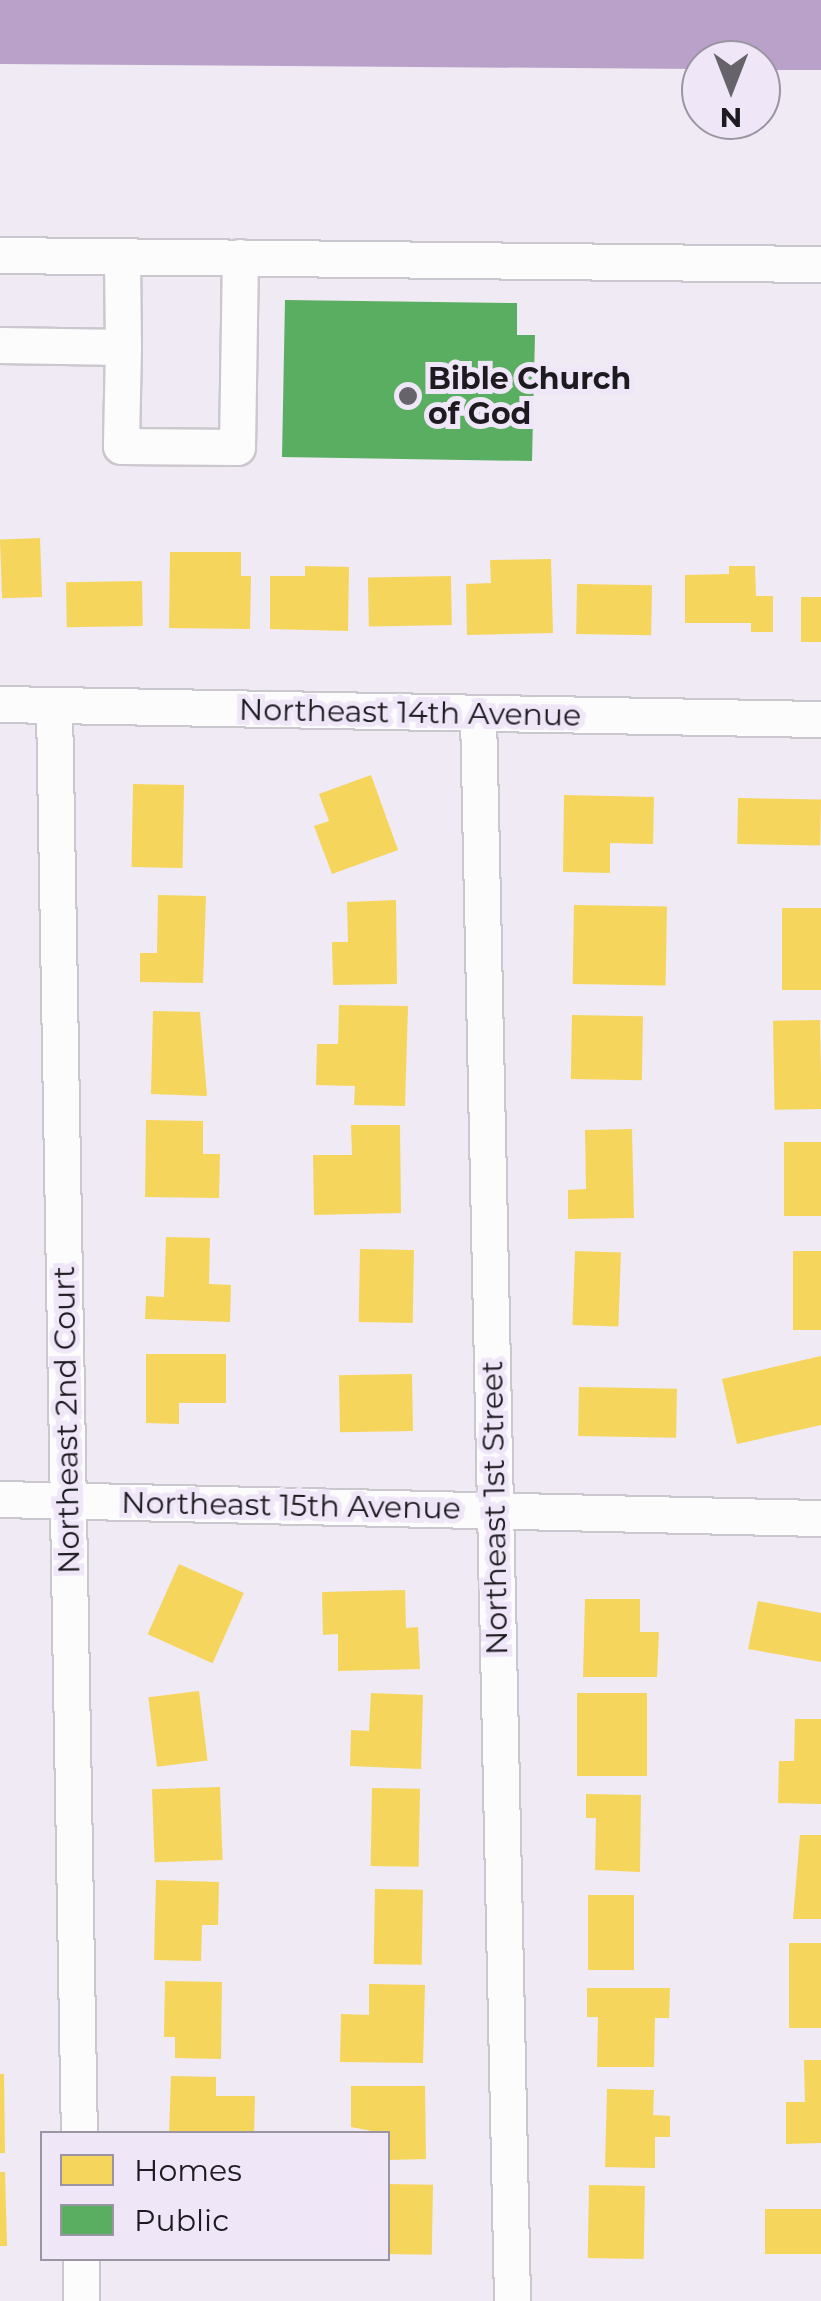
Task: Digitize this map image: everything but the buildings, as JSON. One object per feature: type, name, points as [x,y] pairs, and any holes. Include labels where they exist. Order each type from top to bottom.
[{"type":"street","points":[[0,254],[821,264]]},
{"type":"street","points":[[122,256],[122,446],[238,447],[240,257]]},
{"type":"street","points":[[0,345],[123,346]]},
{"type":"street","name":"Northeast 14th Avenue","points":[[0,704],[821,719]]},
{"type":"street","name":"Northeast 2nd Court","points":[[54,707],[78,2131]]},
{"type":"street","name":"Northeast 1st Street","points":[[478,714],[512,2301]]},
{"type":"street","name":"Northeast 15th Avenue","points":[[0,1499],[821,1518]]},
{"type":"street","points":[[80,2261],[81,2301]]},
{"type":"shaded area","points":[[0,0],[821,0],[821,70],[781,70],[781,40],[681,40],[681,69],[0,64]]},
{"type":"place","name":"Bible Church of God","points":[[408,396]]}]
